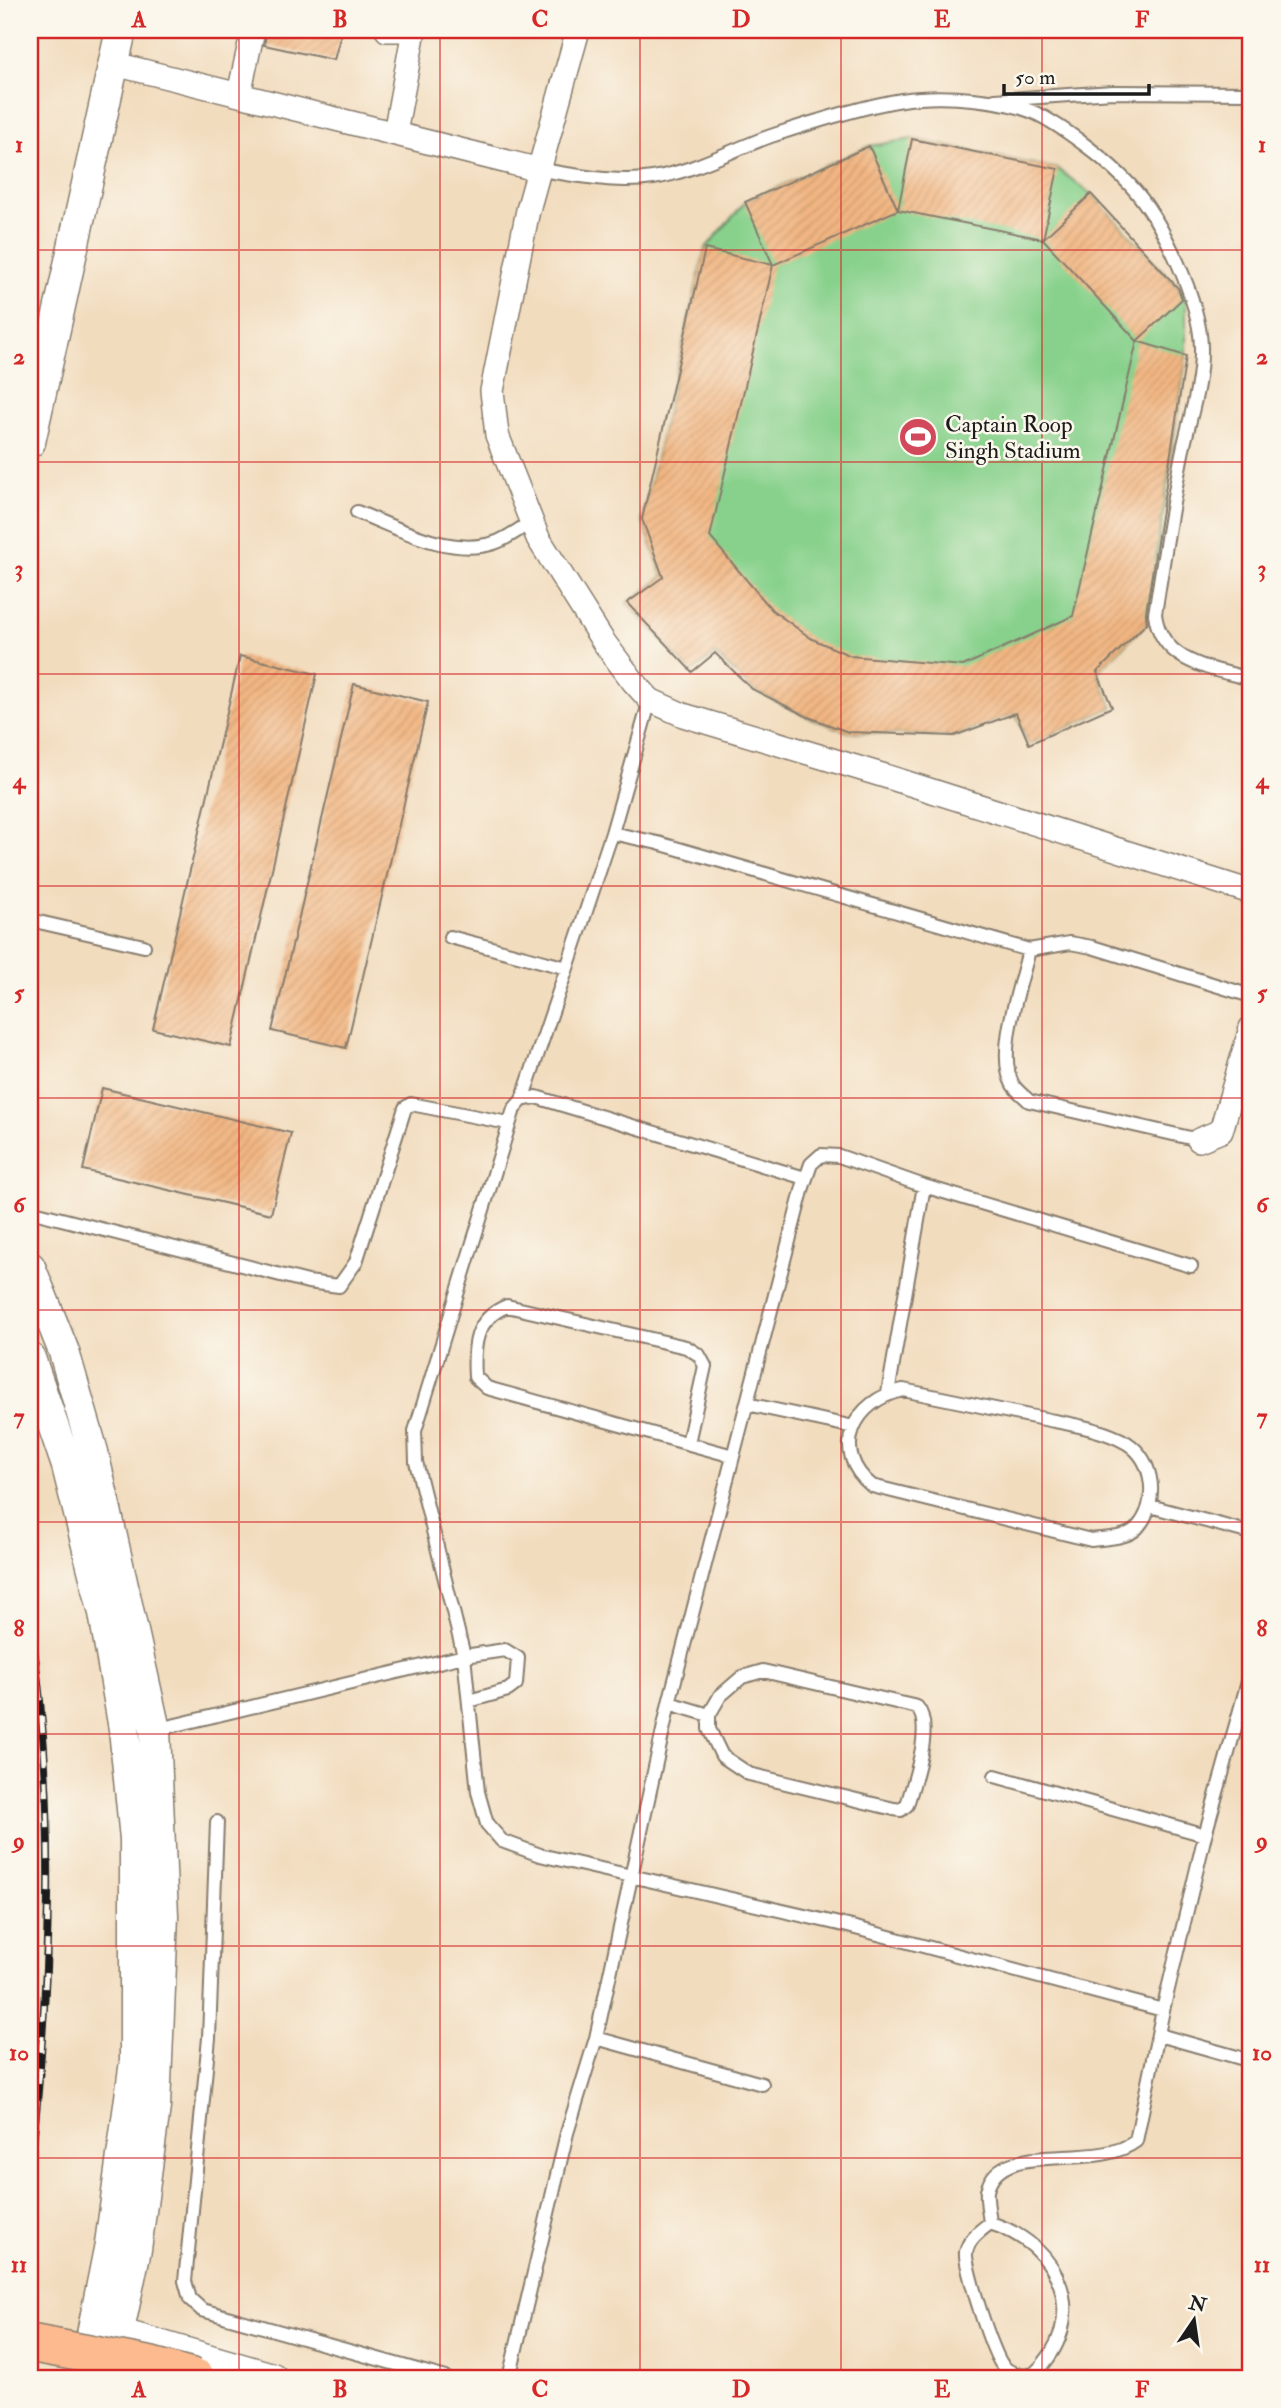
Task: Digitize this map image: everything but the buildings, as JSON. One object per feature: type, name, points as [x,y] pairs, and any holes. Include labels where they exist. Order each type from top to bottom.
[{"type":"main road","points":[[30,2343],[152,2366],[196,2378]]},
{"type":"street","points":[[30,442],[121,30]]},
{"type":"street","points":[[239,94],[253,30]]},
{"type":"street","points":[[387,30],[403,30]]},
{"type":"street","points":[[394,133],[414,30]]},
{"type":"street","points":[[578,30],[528,210],[492,391],[497,435],[538,538],[603,641],[650,700],[683,715],[1251,892]]},
{"type":"street","points":[[115,64],[540,170]]},
{"type":"street","points":[[1199,1140],[1221,1131],[1251,1028]]},
{"type":"street","points":[[30,1267],[64,1353],[93,1452],[155,1730],[163,1916],[155,2106],[136,2249],[106,2329],[84,2374],[86,2378]]},
{"type":"street","points":[[30,1358],[67,1466],[104,1613],[124,1728],[135,1839],[135,2061],[110,2244],[106,2329],[109,2378]]},
{"type":"street","points":[[106,2329],[272,2378]]},
{"type":"lane","points":[[540,170],[602,179],[652,178],[692,168],[770,136],[901,100],[948,97],[988,101],[1113,92],[1251,93]]},
{"type":"lane","points":[[988,101],[1043,117],[1103,162],[1130,185],[1152,215],[1173,256],[1192,305],[1201,344],[1201,373],[1181,457],[1155,614],[1156,627],[1167,648],[1189,660],[1251,679]]},
{"type":"lane","points":[[357,513],[436,542],[464,545],[493,543],[532,522]]},
{"type":"lane","points":[[650,700],[612,833],[568,968],[522,1100],[514,1109],[508,1123],[415,1431],[416,1462],[464,1656],[478,1792],[487,1824],[502,1842],[540,1855],[848,1926],[1163,2010]]},
{"type":"lane","points":[[612,833],[658,843],[1028,950],[1070,943],[1092,947],[1251,996]]},
{"type":"lane","points":[[30,920],[144,946]]},
{"type":"lane","points":[[450,937],[568,968]]},
{"type":"lane","points":[[1028,950],[1007,1042],[1008,1068],[1014,1086],[1029,1101],[1199,1140]]},
{"type":"lane","points":[[522,1100],[536,1097],[805,1178]]},
{"type":"lane","points":[[30,1212],[308,1282],[339,1286],[356,1262],[405,1108],[411,1104],[508,1123]]},
{"type":"lane","points":[[509,2378],[567,2133],[596,2038],[669,1703],[805,1178],[811,1164],[821,1155],[839,1156],[924,1186],[1191,1266]]},
{"type":"lane","points":[[888,1393],[924,1186]]},
{"type":"lane","points":[[688,1443],[705,1366],[699,1354],[686,1347],[507,1306],[491,1313],[480,1326],[474,1360],[475,1377],[487,1388],[733,1456]]},
{"type":"lane","points":[[903,1390],[1091,1429],[1128,1444],[1146,1465],[1152,1481],[1150,1506],[1136,1529],[1118,1537],[1091,1540],[889,1492],[872,1486],[858,1475],[851,1461],[849,1442],[854,1427],[870,1402],[888,1393],[903,1390]]},
{"type":"lane","points":[[747,1404],[854,1427]]},
{"type":"lane","points":[[1150,1506],[1251,1533]]},
{"type":"lane","points":[[155,1730],[464,1656],[505,1650],[518,1658],[516,1684],[508,1690],[469,1701]]},
{"type":"lane","points":[[763,1671],[918,1707],[926,1721],[906,1805],[901,1810],[749,1774],[722,1756],[709,1729],[709,1715],[720,1696],[742,1677],[763,1671]]},
{"type":"lane","points":[[990,2223],[987,2192],[1001,2167],[1016,2160],[1104,2156],[1123,2150],[1136,2141],[1163,2010],[1205,1835],[1251,1671]]},
{"type":"lane","points":[[669,1703],[709,1715]]},
{"type":"lane","points":[[995,1776],[1205,1835]]},
{"type":"lane","points":[[217,1822],[209,2038],[186,2281],[190,2299],[202,2310],[446,2378]]},
{"type":"lane","points":[[1159,2035],[1251,2061]]},
{"type":"lane","points":[[596,2038],[762,2084]]},
{"type":"lane","points":[[990,2223],[1012,2230],[1048,2263],[1064,2290],[1059,2343],[1050,2359],[1033,2375],[1012,2374],[1000,2365],[968,2269],[966,2253],[972,2237],[990,2223]]},
{"type":"green space","name":"Captain Roop Singh Stadium","points":[[912,139],[1058,169],[1091,194],[1186,296],[1186,356],[1147,623],[1097,672],[1112,707],[1029,744],[1015,713],[954,736],[848,732],[808,717],[752,689],[715,654],[692,672],[627,603],[663,577],[642,519],[705,249],[745,202],[869,146]]},
{"type":"railway","points":[[30,1621],[39,1690],[48,1828],[46,1965],[30,2172]]},
{"type":"railway","points":[[30,1814],[30,1937]]},
{"type":"place","name":"Captain Roop Singh Stadium","points":[[918,437]]}]
